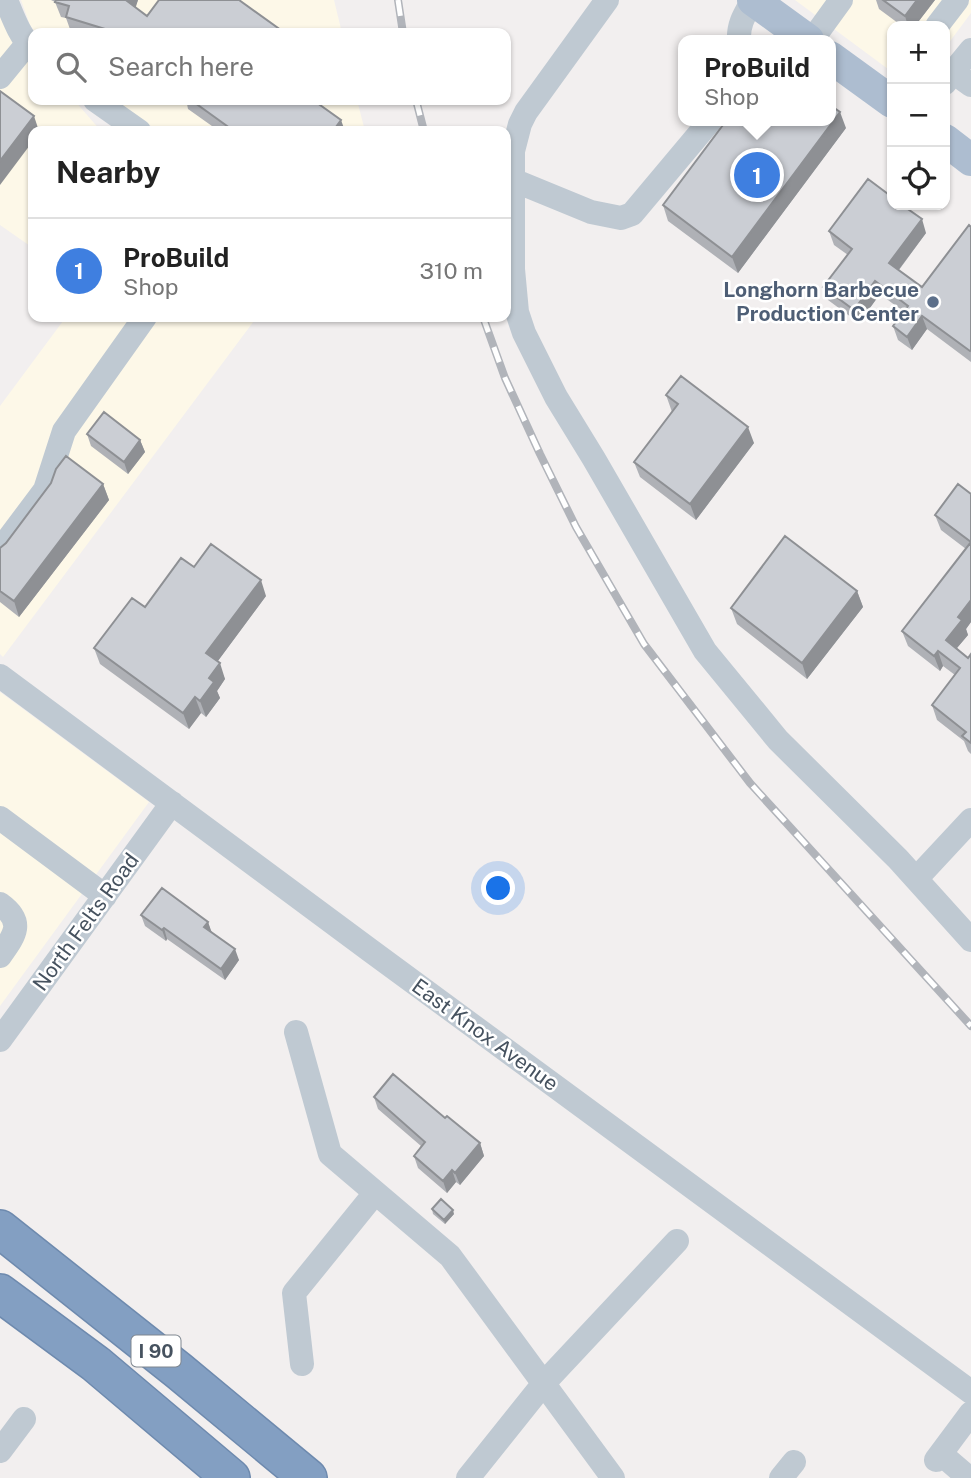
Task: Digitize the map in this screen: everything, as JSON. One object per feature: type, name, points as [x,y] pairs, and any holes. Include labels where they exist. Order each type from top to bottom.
[{"type":"highway","name":"I 90","points":[[0,1228],[180,1371],[308,1478]]},
{"type":"highway","name":"I 90","points":[[0,1293],[96,1363],[231,1478]]},
{"type":"main road","points":[[762,3],[804,35]]},
{"type":"main road","points":[[836,60],[887,93]]},
{"type":"main road","points":[[950,144],[971,160]]},
{"type":"street","points":[[6,0],[28,44]]},
{"type":"street","points":[[607,0],[526,112],[513,150],[513,269],[517,312],[524,333],[556,397],[705,651],[778,740],[898,859],[971,940]]},
{"type":"street","points":[[814,35],[841,0]]},
{"type":"street","points":[[941,21],[957,0]]},
{"type":"street","points":[[739,35],[743,17],[762,3]]},
{"type":"street","points":[[0,77],[28,49]]},
{"type":"street","points":[[956,80],[971,50]]},
{"type":"street","points":[[101,105],[132,126]]},
{"type":"street","points":[[513,180],[592,212],[621,218],[632,214],[706,126]]},
{"type":"street","points":[[0,550],[45,490],[64,431],[141,322]]},
{"type":"street","name":"East Knox Avenue","points":[[0,676],[971,1392]]},
{"type":"street","name":"North Felts Road","points":[[0,1040],[172,803]]},
{"type":"street","points":[[0,818],[105,896]]},
{"type":"street","points":[[916,879],[971,820]]},
{"type":"street","points":[[0,904],[8,909],[16,928],[14,937],[0,956]]},
{"type":"street","points":[[296,1032],[330,1154],[450,1256],[613,1478]]},
{"type":"street","points":[[302,1364],[294,1293],[375,1193]]},
{"type":"street","points":[[468,1478],[544,1383],[677,1241]]},
{"type":"street","points":[[969,1478],[939,1457],[971,1413]]},
{"type":"street","points":[[0,1451],[24,1419]]},
{"type":"shaded area","points":[[21,0],[334,0],[341,28],[32,28]]},
{"type":"shaded area","points":[[795,0],[971,0],[971,13],[950,41],[950,21],[887,21],[887,68]]},
{"type":"shaded area","points":[[0,14],[12,40],[28,58],[28,105],[78,105],[97,126],[28,126],[28,245],[0,225]]},
{"type":"shaded area","points":[[122,105],[358,105],[364,126],[151,126]]},
{"type":"shaded area","points":[[62,322],[253,322],[3,657],[0,654],[0,406]]},
{"type":"shaded area","points":[[0,692],[149,802],[0,1006]]},
{"type":"building","points":[[128,0],[147,16],[159,0],[239,0],[278,28],[102,28],[66,17],[69,6],[55,2]]},
{"type":"building","points":[[883,0],[917,0],[905,16]]},
{"type":"building","points":[[0,91],[34,116],[0,161]]},
{"type":"building","points":[[198,105],[320,105],[341,120],[337,126],[227,126]]},
{"type":"building","points":[[722,126],[830,126],[732,257],[663,205]]},
{"type":"building","points":[[868,179],[887,193],[887,210],[909,210],[922,219],[889,263],[922,287],[969,225],[971,350],[922,316],[907,337],[893,326],[908,306],[875,281],[854,310],[823,287],[852,249],[829,231]]},
{"type":"building","points":[[681,376],[748,427],[690,504],[634,462],[678,404],[666,395]]},
{"type":"building","points":[[104,412],[140,440],[124,462],[87,434]]},
{"type":"building","points":[[66,456],[103,484],[14,601],[0,591],[0,548],[51,483],[56,469]]},
{"type":"building","points":[[958,484],[971,494],[971,542],[935,515]]},
{"type":"building","points":[[785,536],[857,591],[802,663],[731,608]]},
{"type":"building","points":[[971,542],[971,600],[958,617],[962,620],[946,640],[968,658],[971,654],[971,743],[962,736],[966,732],[932,705],[960,668],[938,651],[934,656],[902,631]]},
{"type":"building","points":[[211,544],[261,580],[206,653],[220,663],[209,678],[214,682],[200,701],[195,697],[183,713],[94,648],[132,598],[145,607],[181,558],[194,567]]},
{"type":"building","points":[[162,888],[208,922],[204,927],[235,949],[221,969],[141,915]]},
{"type":"building","points":[[393,1074],[445,1118],[447,1116],[480,1143],[455,1173],[452,1170],[443,1181],[414,1156],[425,1142],[374,1097]]},
{"type":"building","points":[[441,1199],[453,1210],[444,1220],[432,1209]]},
{"type":"railway","points":[[398,0],[402,28]]},
{"type":"railway","points":[[417,105],[423,126]]},
{"type":"railway","points":[[485,322],[505,378],[576,527],[644,644],[750,783],[971,1026]]},
{"type":"place","name":"ProBuild","points":[[757,175]]},
{"type":"place","name":"Longhorn Barbecue Production Center","points":[[933,302]]}]
